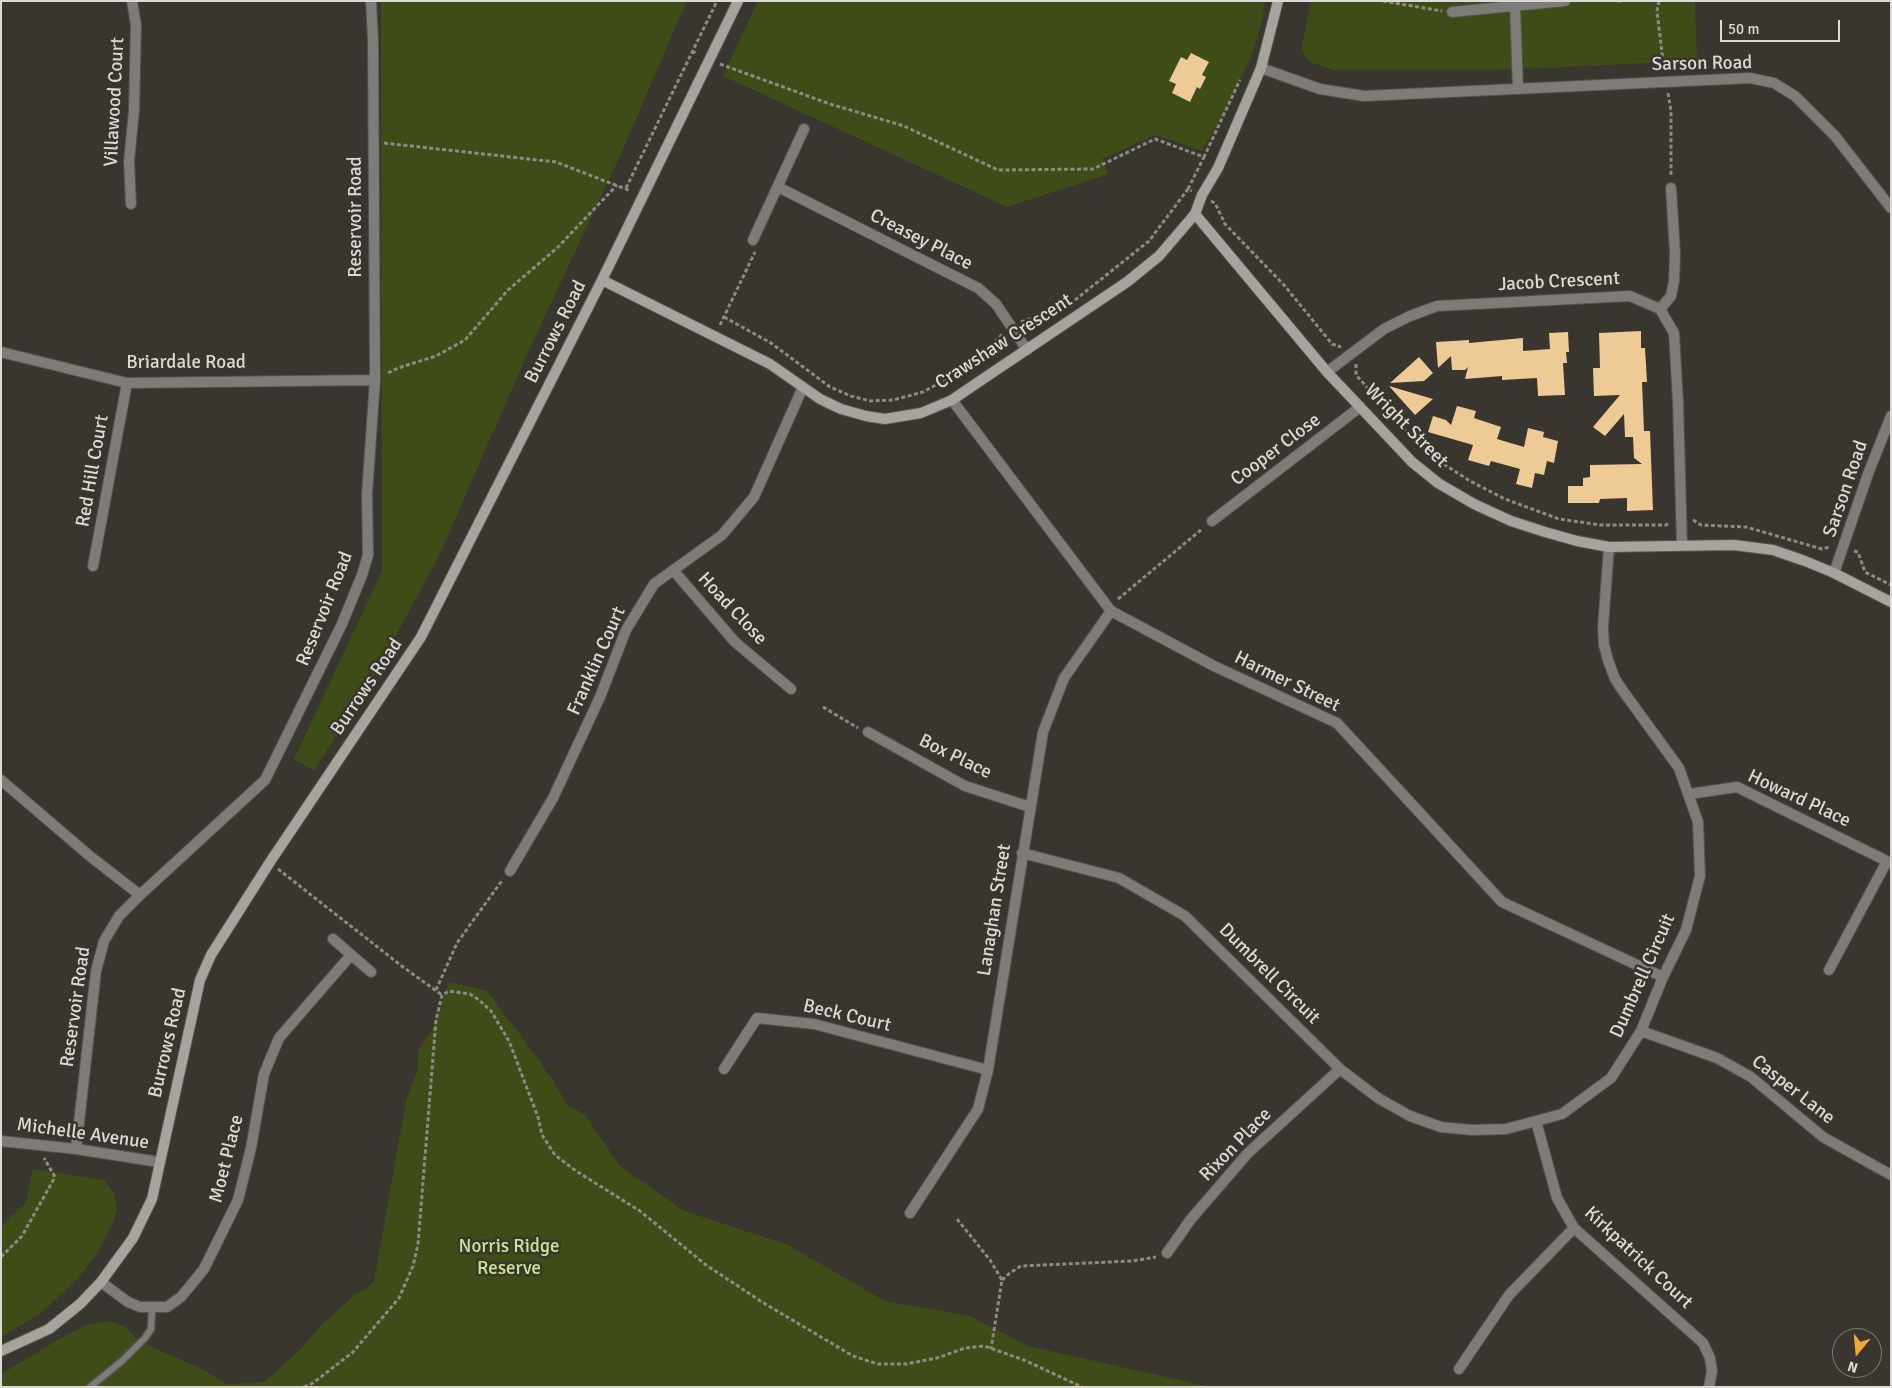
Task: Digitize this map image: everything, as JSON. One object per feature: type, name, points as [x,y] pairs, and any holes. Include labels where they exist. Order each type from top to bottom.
[{"type":"street","name":"Villawood Court","points":[[131,204],[129,161],[134,110],[136,25],[132,1]]},
{"type":"street","name":"Reservoir Road","points":[[76,1149],[96,971],[104,941],[119,916],[140,895],[265,780],[342,624],[368,555],[367,494],[375,380],[373,40],[371,1]]},
{"type":"street","name":"Burrows Road","points":[[1,1351],[49,1329],[101,1282],[133,1238],[152,1199],[200,980],[211,955],[270,862],[421,637],[602,280],[738,1]]},
{"type":"street","name":"Crawshaw Crescent","points":[[602,280],[770,364],[820,399],[841,409],[885,419],[922,413],[952,400],[1127,282],[1159,256],[1195,214],[1202,195],[1218,168],[1261,68],[1278,1]]},
{"type":"street","points":[[1452,12],[1565,1]]},
{"type":"street","points":[[1515,6],[1518,89]]},
{"type":"street","name":"Sarson Road","points":[[1261,68],[1320,89],[1364,96],[1750,78],[1774,83],[1795,96],[1835,136],[1891,208]]},
{"type":"street","points":[[756,242],[804,129]]},
{"type":"street","name":"Creasey Place","points":[[778,187],[978,288],[996,304],[1027,350]]},
{"type":"street","points":[[1671,188],[1675,236],[1674,281],[1671,296],[1660,309],[1674,333],[1682,545]]},
{"type":"street","name":"Wright Street","points":[[1195,214],[1327,372],[1412,462],[1438,483],[1474,504],[1510,521],[1577,541],[1609,546],[1734,545],[1773,550],[1834,573],[1891,602]]},
{"type":"street","name":"Jacob Crescent","points":[[1327,372],[1384,329],[1410,316],[1437,306],[1630,296],[1660,309]]},
{"type":"street","name":"Briardale Road","points":[[1,352],[127,383],[375,380]]},
{"type":"street","name":"Red Hill Court","points":[[93,566],[127,383]]},
{"type":"street","name":"Franklin Court","points":[[510,871],[553,798],[600,697],[626,630],[654,584],[722,534],[754,498],[803,387]]},
{"type":"street","name":"Harmer Street","points":[[952,400],[1111,611],[1214,666],[1337,723],[1502,902],[1663,977]]},
{"type":"street","name":"Cooper Close","points":[[1212,521],[1360,407]]},
{"type":"street","name":"Sarson Road","points":[[1834,573],[1868,474],[1891,416]]},
{"type":"street","name":"Dumbrell Circuit","points":[[1022,853],[1119,878],[1186,916],[1340,1069],[1378,1098],[1410,1116],[1441,1127],[1472,1130],[1506,1129],[1562,1114],[1611,1078],[1641,1031],[1663,977],[1686,930],[1700,876],[1698,822],[1679,768],[1623,691],[1615,678],[1608,660],[1604,645],[1603,627],[1609,546]]},
{"type":"street","name":"Hoad Close","points":[[673,570],[735,642],[791,689]]},
{"type":"street","name":"Lanaghan Street","points":[[910,1213],[978,1109],[988,1070],[1043,732],[1064,678],[1111,611]]},
{"type":"street","name":"Box Place","points":[[864,730],[965,786],[1030,807]]},
{"type":"street","points":[[1,780],[91,857],[140,895]]},
{"type":"street","name":"Howard Place","points":[[1689,794],[1737,787],[1889,862]]},
{"type":"street","points":[[1829,970],[1889,862]]},
{"type":"street","points":[[333,939],[371,972]]},
{"type":"street","name":"Moet Place","points":[[152,1308],[167,1307],[181,1297],[204,1269],[238,1200],[251,1148],[264,1074],[279,1038],[351,955]]},
{"type":"street","name":"Beck Court","points":[[724,1069],[757,1018],[814,1024],[988,1070]]},
{"type":"street","name":"Casper Lane","points":[[1641,1031],[1717,1058],[1752,1077],[1823,1136],[1891,1175]]},
{"type":"street","name":"Rixon Place","points":[[1168,1253],[1192,1219],[1248,1153],[1340,1069]]},
{"type":"street","name":"Kirkpatrick Court","points":[[1536,1121],[1557,1198],[1574,1228],[1703,1343],[1710,1358],[1712,1371],[1709,1387]]},
{"type":"street","name":"Michelle Avenue","points":[[1,1141],[76,1149],[159,1162]]},
{"type":"street","points":[[1459,1368],[1509,1295],[1574,1228]]},
{"type":"street","points":[[101,1282],[128,1302],[140,1307],[152,1308]]},
{"type":"lane","points":[[90,1387],[122,1361],[145,1338],[151,1329],[152,1308]]},
{"type":"path","points":[[373,142],[556,162],[626,188],[717,1]]},
{"type":"path","points":[[1383,1],[1452,12]]},
{"type":"path","points":[[1617,1],[1622,1]]},
{"type":"path","points":[[1660,1],[1657,11],[1665,82],[1671,111],[1671,188]]},
{"type":"path","points":[[728,68],[830,104],[904,126],[998,170],[1093,169],[1155,139],[1204,156]]},
{"type":"path","points":[[724,317],[771,343],[830,387],[851,396],[870,401],[893,400],[923,392],[966,368],[1002,334],[1020,322],[1070,304],[1149,241],[1188,188],[1241,78]]},
{"type":"path","points":[[375,380],[398,368],[436,356],[465,340],[508,290],[557,248],[617,185]]},
{"type":"path","points":[[1188,188],[1215,203],[1225,224],[1284,285],[1332,344],[1344,348],[1356,363],[1356,375],[1415,442],[1439,461],[1479,486],[1505,499],[1559,519],[1601,525],[1666,525],[1673,518],[1691,519],[1701,525],[1746,527],[1822,549],[1836,544],[1858,552],[1864,572],[1891,585]]},
{"type":"path","points":[[715,335],[756,242]]},
{"type":"path","points":[[1117,600],[1202,529]]},
{"type":"path","points":[[823,707],[864,730]]},
{"type":"path","points":[[270,862],[404,967],[442,994]]},
{"type":"path","points":[[436,990],[460,938],[510,871]]},
{"type":"path","points":[[442,994],[449,991],[470,994],[491,1011],[509,1041],[538,1117],[542,1135],[555,1155],[576,1171],[640,1211],[706,1265],[762,1302],[852,1356],[878,1364],[906,1364],[937,1358],[965,1348],[984,1346],[1024,1360],[1082,1387]]},
{"type":"path","points":[[304,1387],[314,1383],[353,1352],[399,1298],[413,1266],[418,1244],[436,1020],[442,994]]},
{"type":"path","points":[[1,1257],[22,1236],[55,1177],[40,1151],[45,1145]]},
{"type":"path","points":[[957,1219],[990,1260],[1002,1280]]},
{"type":"path","points":[[991,1348],[1002,1280],[1021,1266],[1132,1262],[1151,1259],[1168,1253]]},
{"type":"green space","points":[[381,1],[687,1],[621,154],[530,348],[439,556],[378,669],[314,771],[294,759],[382,569]]},
{"type":"green space","points":[[758,1],[1265,1],[1263,17],[1253,53],[1229,103],[1202,151],[1155,135],[1102,159],[1109,174],[1007,207],[723,76]]},
{"type":"green space","points":[[1311,1],[1695,1],[1697,61],[1496,70],[1334,70],[1308,60],[1301,49]]},
{"type":"green space","name":"Norris Ridge Reserve","points":[[449,982],[487,991],[540,1061],[548,1075],[550,1075],[567,1104],[585,1115],[620,1166],[684,1211],[786,1244],[885,1301],[970,1316],[1028,1346],[1211,1387],[1,1387],[1,1374],[61,1338],[89,1324],[111,1321],[125,1327],[139,1341],[202,1369],[227,1384],[264,1382],[302,1348],[320,1326],[356,1294],[374,1281],[406,1101],[418,1068],[418,1050],[431,1032]]},
{"type":"green space","points":[[33,1169],[104,1180],[114,1193],[117,1210],[113,1223],[97,1254],[78,1278],[44,1311],[1,1337],[1,1226],[26,1203]]},
{"type":"building","points":[[1191,53],[1209,62],[1202,75],[1206,77],[1200,89],[1197,87],[1190,102],[1172,93],[1176,84],[1169,81],[1181,57],[1187,60]]},
{"type":"building","points":[[1641,331],[1641,348],[1645,348],[1647,382],[1642,382],[1644,431],[1650,431],[1653,510],[1627,511],[1627,498],[1600,499],[1599,503],[1568,503],[1568,486],[1583,486],[1583,478],[1590,477],[1590,465],[1642,464],[1634,458],[1633,437],[1625,437],[1624,414],[1605,436],[1593,427],[1620,395],[1594,396],[1593,368],[1600,368],[1599,333]]},
{"type":"building","points":[[1568,332],[1569,352],[1566,352],[1567,363],[1563,363],[1565,395],[1538,396],[1537,378],[1502,380],[1502,376],[1465,379],[1468,367],[1465,370],[1452,370],[1451,356],[1438,368],[1436,342],[1469,340],[1469,343],[1523,338],[1523,351],[1550,349],[1549,333]]},
{"type":"building","points":[[1419,357],[1433,373],[1424,381],[1390,383]]},
{"type":"building","points":[[1389,386],[1433,399],[1415,415]]},
{"type":"building","points":[[1457,406],[1476,411],[1474,418],[1501,427],[1497,439],[1524,447],[1528,428],[1544,432],[1543,437],[1558,441],[1554,463],[1547,461],[1544,475],[1535,473],[1532,488],[1516,484],[1520,469],[1491,461],[1489,466],[1468,460],[1473,445],[1428,432],[1433,416],[1446,420],[1451,425]]}]
